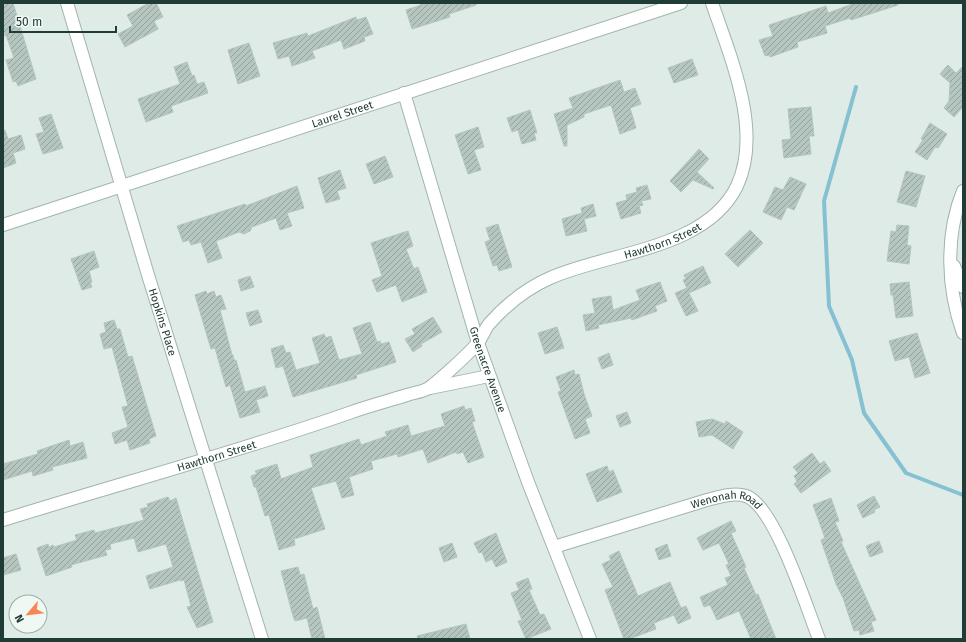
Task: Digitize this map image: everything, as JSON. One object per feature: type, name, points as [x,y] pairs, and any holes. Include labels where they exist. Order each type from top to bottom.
[{"type":"street","name":"Hopkins Place","points":[[67,3],[205,460],[262,639]]},
{"type":"street","name":"Laurel Street","points":[[3,225],[121,185],[681,3]]},
{"type":"street","name":"Hawthorn Street","points":[[428,389],[478,343],[485,329],[502,310],[538,284],[579,267],[666,242],[684,234],[716,213],[731,195],[741,176],[744,156],[745,117],[735,71],[712,3]]},
{"type":"street","name":"Greenacre Avenue","points":[[404,93],[489,376],[590,639]]},
{"type":"street","points":[[963,191],[956,212],[951,240],[953,299],[963,333]]},
{"type":"street","points":[[951,252],[955,270],[963,287]]},
{"type":"street","name":"Hawthorn Street","points":[[3,520],[205,460],[369,405],[428,389],[489,376]]},
{"type":"street","name":"Wenonah Road","points":[[554,547],[707,500],[729,495],[747,496],[756,501],[762,507],[773,526],[819,639]]},
{"type":"building","points":[[3,3],[13,3],[36,79],[18,86],[16,81],[13,82],[6,60],[14,58],[6,35],[3,36]]},
{"type":"building","points":[[149,3],[156,3],[163,17],[154,21],[158,29],[125,47],[118,34],[133,26],[127,15]]},
{"type":"building","points":[[420,3],[476,3],[476,5],[449,14],[450,17],[412,29],[406,10],[421,5]]},
{"type":"building","points":[[855,3],[898,3],[898,5],[851,20],[850,18],[825,26],[827,33],[797,42],[798,47],[770,57],[769,55],[765,56],[759,40],[773,36],[769,25],[826,6],[828,13]]},
{"type":"building","points":[[356,17],[357,20],[366,17],[373,34],[364,37],[365,41],[344,49],[341,40],[312,51],[315,58],[292,66],[289,56],[278,59],[273,43],[307,33],[308,36]]},
{"type":"building","points":[[249,43],[260,76],[238,84],[228,50]]},
{"type":"building","points":[[692,59],[698,75],[674,83],[668,68]]},
{"type":"building","points":[[187,62],[192,76],[194,75],[197,84],[204,82],[208,93],[171,106],[173,112],[146,122],[138,99],[180,84],[174,67]]},
{"type":"building","points":[[948,65],[956,73],[963,66],[963,107],[954,117],[944,108],[949,101],[950,83],[940,74]]},
{"type":"building","points":[[620,80],[624,92],[635,88],[641,104],[630,108],[636,128],[620,134],[611,105],[584,114],[584,117],[567,125],[567,146],[564,146],[554,114],[573,108],[569,98]]},
{"type":"building","points":[[811,107],[814,136],[809,136],[811,154],[784,158],[782,140],[791,139],[788,109]]},
{"type":"building","points":[[530,110],[537,133],[534,133],[536,140],[522,144],[518,130],[512,132],[507,118]]},
{"type":"building","points":[[51,114],[63,148],[43,154],[36,134],[44,132],[39,118]]},
{"type":"building","points":[[930,123],[947,134],[938,148],[935,147],[927,160],[915,152],[923,140],[921,139]]},
{"type":"building","points":[[478,127],[484,147],[474,150],[481,170],[468,174],[455,135]]},
{"type":"building","points":[[3,130],[5,130],[8,139],[21,135],[25,149],[13,153],[16,163],[3,168]]},
{"type":"building","points":[[699,149],[709,159],[697,172],[714,188],[713,189],[693,180],[681,192],[670,181]]},
{"type":"building","points":[[385,156],[393,177],[374,184],[366,164]]},
{"type":"building","points":[[340,170],[346,188],[337,191],[340,199],[326,203],[318,178]]},
{"type":"building","points":[[906,171],[925,176],[916,207],[897,202]]},
{"type":"building","points":[[790,177],[806,184],[794,210],[787,207],[781,220],[763,212],[775,187],[783,190]]},
{"type":"building","points":[[647,185],[651,199],[641,201],[643,205],[639,206],[641,213],[621,219],[616,203],[627,200],[626,195],[637,192],[636,188]]},
{"type":"building","points":[[297,186],[304,208],[287,213],[292,226],[280,230],[276,218],[252,227],[250,231],[244,234],[239,232],[216,241],[222,258],[208,263],[201,242],[191,245],[189,240],[183,242],[177,226],[245,204],[246,206]]},
{"type":"building","points":[[593,204],[596,216],[584,219],[587,231],[566,236],[562,219],[582,213],[581,208]]},
{"type":"building","points":[[498,224],[512,267],[499,271],[497,265],[493,266],[485,242],[490,240],[486,228]]},
{"type":"building","points":[[897,225],[909,226],[907,245],[911,246],[909,264],[887,261],[891,231],[896,232]]},
{"type":"building","points":[[750,230],[763,243],[738,267],[725,254]]},
{"type":"building","points":[[408,231],[413,246],[406,249],[414,269],[418,267],[427,292],[402,302],[396,285],[377,292],[372,280],[382,276],[371,243]]},
{"type":"building","points":[[94,251],[99,267],[89,271],[92,287],[82,290],[71,259]]},
{"type":"building","points":[[703,266],[711,283],[689,293],[698,311],[686,316],[675,293],[687,288],[683,280],[686,279],[684,275]]},
{"type":"building","points":[[250,276],[254,287],[241,291],[238,280]]},
{"type":"building","points":[[660,282],[667,301],[655,306],[657,311],[632,320],[631,318],[598,325],[599,328],[586,331],[583,315],[595,313],[592,299],[611,296],[613,310],[640,300],[636,290]]},
{"type":"building","points":[[909,282],[913,316],[896,318],[890,284]]},
{"type":"building","points":[[206,291],[207,294],[214,291],[216,297],[221,295],[226,309],[220,310],[232,355],[234,360],[236,360],[245,392],[265,386],[268,396],[256,400],[260,412],[240,418],[230,385],[226,387],[215,348],[211,349],[195,295]]},
{"type":"building","points":[[258,310],[262,322],[250,326],[246,313]]},
{"type":"building","points":[[433,317],[442,332],[421,344],[422,346],[413,352],[405,339],[415,334],[412,329]]},
{"type":"building","points":[[114,320],[117,329],[120,329],[128,357],[132,356],[156,436],[149,439],[150,443],[130,450],[127,440],[115,444],[112,433],[128,427],[122,407],[128,406],[112,347],[104,349],[100,334],[106,332],[104,323]]},
{"type":"building","points":[[370,322],[377,342],[380,341],[381,344],[389,342],[396,362],[356,375],[357,378],[293,397],[283,366],[276,368],[271,349],[283,345],[286,353],[290,352],[296,370],[320,363],[312,338],[324,334],[326,338],[331,336],[339,360],[362,354],[353,328]]},
{"type":"building","points":[[557,327],[564,348],[545,354],[538,333]]},
{"type":"building","points":[[917,333],[930,373],[915,378],[909,357],[895,361],[889,341]]},
{"type":"building","points":[[609,353],[613,365],[602,369],[598,358]]},
{"type":"building","points":[[574,370],[575,375],[579,374],[592,416],[585,419],[590,433],[575,439],[558,392],[561,391],[556,377]]},
{"type":"building","points":[[464,406],[465,410],[471,408],[475,421],[472,422],[484,457],[468,463],[463,452],[457,454],[456,452],[428,463],[423,449],[398,457],[397,454],[371,461],[373,469],[349,477],[354,495],[342,498],[336,481],[311,488],[325,529],[294,539],[295,545],[279,550],[269,515],[265,516],[256,487],[254,487],[251,476],[257,474],[255,471],[277,464],[281,479],[313,467],[310,455],[359,439],[361,445],[387,436],[385,432],[408,425],[411,436],[445,426],[441,414]]},
{"type":"building","points":[[627,412],[631,423],[620,427],[616,416]]},
{"type":"building","points":[[712,419],[725,424],[726,421],[743,432],[733,449],[712,435],[699,437],[696,422]]},
{"type":"building","points":[[69,440],[70,446],[83,442],[87,458],[52,467],[53,470],[33,476],[32,471],[3,480],[3,464],[38,454],[37,451]]},
{"type":"building","points":[[812,453],[820,464],[824,461],[831,471],[801,493],[794,484],[797,481],[794,476],[798,473],[793,467]]},
{"type":"building","points":[[607,466],[609,472],[613,470],[622,492],[597,502],[586,474]]},
{"type":"building","points":[[874,496],[880,507],[874,510],[875,512],[863,518],[857,505]]},
{"type":"building","points":[[168,497],[170,501],[176,498],[213,622],[197,628],[187,607],[191,606],[184,580],[150,589],[146,576],[173,567],[166,544],[138,552],[134,538],[110,544],[111,549],[105,550],[107,555],[71,565],[72,567],[46,576],[37,548],[48,544],[49,547],[53,545],[54,547],[77,540],[75,535],[94,530],[95,533],[144,520],[140,509],[148,507],[147,504]]},
{"type":"building","points":[[831,498],[839,521],[835,522],[843,541],[841,542],[876,620],[871,622],[874,631],[860,635],[859,630],[854,631],[843,598],[836,584],[821,540],[825,538],[813,505]]},
{"type":"building","points":[[731,521],[736,531],[731,533],[746,567],[744,568],[756,595],[758,594],[776,639],[751,639],[739,611],[717,620],[710,605],[704,607],[700,597],[728,585],[725,578],[731,576],[726,565],[729,564],[719,543],[703,550],[697,538]]},
{"type":"building","points":[[496,533],[507,562],[496,567],[492,559],[486,562],[482,552],[479,553],[474,543]]},
{"type":"building","points":[[879,541],[883,552],[870,557],[866,546]]},
{"type":"building","points":[[452,543],[457,557],[444,562],[439,548]]},
{"type":"building","points":[[667,544],[671,556],[659,560],[655,549]]},
{"type":"building","points":[[619,551],[638,596],[670,582],[681,608],[686,606],[691,618],[678,624],[674,615],[654,623],[656,629],[629,639],[624,639],[605,590],[613,587],[602,564],[611,560],[609,556]]},
{"type":"building","points":[[16,554],[21,570],[3,575],[3,558]]},
{"type":"building","points":[[298,567],[300,575],[304,574],[313,609],[317,607],[325,639],[312,639],[307,618],[295,621],[293,616],[281,571]]},
{"type":"building","points":[[528,578],[532,589],[529,590],[540,615],[544,614],[551,629],[526,639],[518,621],[522,620],[511,593],[519,590],[516,583]]},
{"type":"building","points":[[466,624],[470,639],[418,639],[417,636]]},
{"type":"waterway","points":[[856,87],[824,201],[829,306],[852,360],[864,413],[906,473],[963,495]]}]
